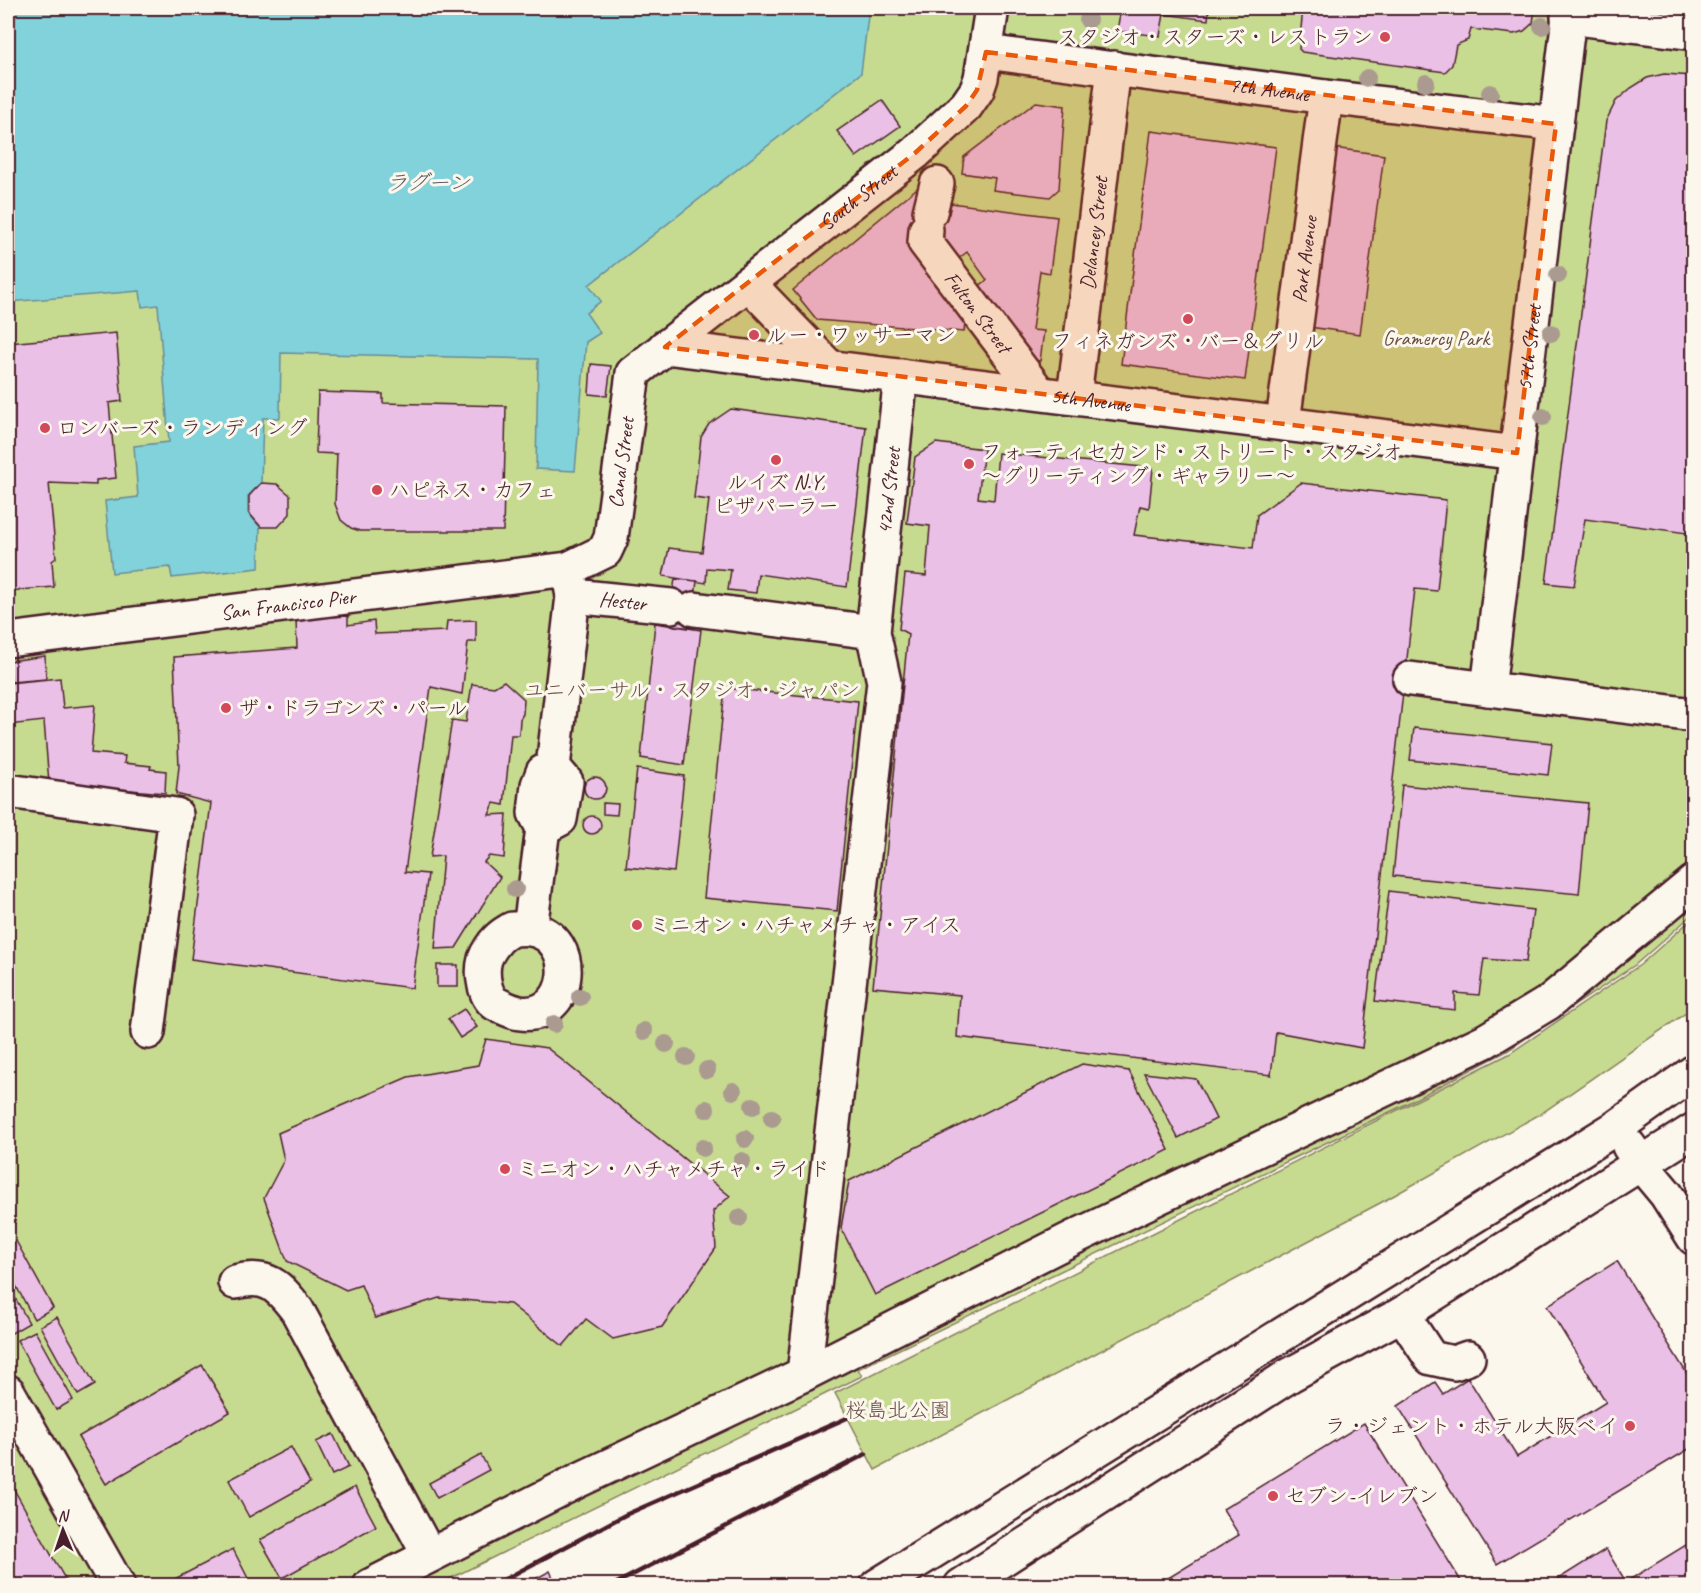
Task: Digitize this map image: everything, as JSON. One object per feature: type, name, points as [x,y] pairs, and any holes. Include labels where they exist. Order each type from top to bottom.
[{"type":"street","name":"South Street","points":[[665,347],[915,153],[966,106],[977,90],[986,52],[992,8]]},
{"type":"street","points":[[1569,12],[1694,33]]},
{"type":"street","name":"57th Street","points":[[1488,689],[1569,12]]},
{"type":"street","name":"7th Avenue","points":[[986,52],[1326,97],[1556,124]]},
{"type":"street","name":"Delancey Street","points":[[1074,397],[1114,68]]},
{"type":"street","name":"Park Avenue","points":[[1283,422],[1326,97]]},
{"type":"street","name":"Fulton Street","points":[[931,209],[925,242],[1039,393]]},
{"type":"street","points":[[748,283],[829,367]]},
{"type":"street","name":"5th Avenue","points":[[665,347],[1283,422],[1517,453]]},
{"type":"street","name":"Canal Street","points":[[571,582],[605,551],[612,538],[633,373],[665,347]]},
{"type":"street","name":"42nd Street","points":[[804,1374],[884,682],[874,619],[901,376]]},
{"type":"street","points":[[530,929],[543,828],[535,813],[538,785],[543,771],[553,767],[571,582]]},
{"type":"street","name":"Hester","points":[[571,582],[689,608],[874,619]]},
{"type":"street","name":"San Francisco Pier","points":[[8,640],[571,582]]},
{"type":"street","points":[[1410,679],[1694,715]]},
{"type":"street","points":[[8,791],[176,815],[148,1032]]},
{"type":"street","points":[[370,1586],[579,1480],[804,1374],[1084,1233],[1485,1041],[1548,1003],[1694,882]]},
{"type":"street","points":[[877,1586],[1617,1127],[1694,1072]]},
{"type":"street","points":[[1617,1127],[1641,1164],[1666,1194],[1694,1238]]},
{"type":"street","points":[[961,1586],[1290,1375],[1402,1314],[1694,1131]]},
{"type":"street","points":[[235,1282],[252,1278],[271,1283],[282,1290],[297,1310],[429,1555]]},
{"type":"street","points":[[1402,1314],[1431,1358],[1454,1363],[1468,1358]]},
{"type":"street","points":[[8,1392],[118,1586]]},
{"type":"highlighted area","points":[[986,52],[1556,124],[1517,453],[665,347],[915,153],[966,106],[977,90]]},
{"type":"green space","name":"ユニバーサル・スタジオ・ジャパン","points":[[8,8],[1693,8],[1693,914],[1635,965],[1507,1051],[1402,1106],[858,1369],[862,1376],[437,1585],[8,1586]]},
{"type":"green space","name":"桜島北公園","points":[[1693,918],[1693,1008],[1542,1113],[1382,1202],[875,1470],[835,1393],[1509,1054],[1640,965]]},
{"type":"water","name":"ラグーン","points":[[8,8],[869,8],[861,73],[589,285],[601,301],[586,313],[600,333],[586,342],[575,471],[536,469],[538,359],[281,353],[280,418],[263,418],[261,483],[248,496],[248,513],[260,527],[259,568],[172,578],[170,567],[112,573],[105,501],[138,497],[134,446],[169,442],[158,305],[142,307],[140,291],[8,302]]},
{"type":"building","points":[[1121,8],[1209,8],[1208,20],[1164,14],[1160,36],[1117,31]]},
{"type":"building","name":"スタジオ・スターズ・レストラン","points":[[1303,8],[1535,8],[1533,23],[1524,31],[1514,34],[1471,29],[1468,40],[1456,45],[1452,65],[1445,72],[1302,52],[1299,49]]},
{"type":"building","points":[[1664,74],[1694,76],[1694,534],[1585,519],[1574,586],[1546,583],[1606,121],[1616,101],[1631,88],[1647,78]]},
{"type":"building","points":[[882,100],[900,126],[856,157],[837,131]]},
{"type":"building","points":[[1036,102],[1065,106],[1059,189],[1050,197],[993,190],[995,178],[962,173],[964,157]]},
{"type":"building","points":[[1151,131],[1276,147],[1245,380],[1121,364]]},
{"type":"building","points":[[1326,147],[1384,155],[1360,334],[1302,326]]},
{"type":"building","points":[[916,189],[923,198],[915,205],[910,240],[966,312],[964,332],[817,320],[793,290]]},
{"type":"building","points":[[951,203],[1057,217],[1050,273],[1040,271],[1032,330],[1044,331],[1040,361],[1026,359],[975,289],[987,280],[967,252],[954,262],[939,240],[941,213],[949,214]]},
{"type":"building","points":[[116,333],[122,401],[109,403],[116,478],[96,480],[96,485],[49,483],[56,558],[52,561],[54,587],[8,591],[8,343]]},
{"type":"building","points":[[591,364],[611,366],[607,396],[589,394]]},
{"type":"building","points":[[318,392],[383,394],[383,403],[506,406],[503,531],[360,531],[351,528],[341,520],[335,504],[337,454],[316,453]]},
{"type":"building","points":[[731,409],[866,427],[847,587],[758,574],[756,593],[728,590],[731,570],[707,568],[706,583],[663,576],[669,548],[702,552],[709,500],[694,498],[701,437],[709,424]]},
{"type":"building","points":[[936,443],[984,449],[978,498],[994,500],[998,453],[1153,468],[1149,508],[1140,506],[1134,535],[1253,548],[1257,515],[1301,483],[1446,500],[1437,591],[1415,589],[1362,1048],[1276,1032],[1271,1075],[957,1037],[960,995],[873,987],[908,634],[899,629],[905,574],[926,576],[930,526],[907,523],[915,457]]},
{"type":"building","points":[[261,483],[277,484],[290,495],[290,514],[278,527],[261,527],[249,513],[249,496]]},
{"type":"building","points":[[675,579],[697,581],[691,628],[668,625]]},
{"type":"building","points":[[348,616],[348,625],[374,621],[375,634],[446,631],[447,621],[476,620],[476,642],[468,642],[462,694],[431,687],[405,872],[428,874],[412,988],[191,959],[211,803],[176,794],[179,766],[174,657],[297,648],[296,619]]},
{"type":"building","points":[[655,623],[701,630],[684,765],[641,758]]},
{"type":"building","points":[[45,656],[46,679],[11,682],[10,661]]},
{"type":"building","points":[[60,678],[63,708],[95,705],[91,753],[125,756],[124,763],[151,766],[150,769],[166,771],[165,793],[49,783],[44,721],[8,725],[8,683]]},
{"type":"building","points":[[504,681],[524,699],[519,735],[511,735],[504,805],[494,803],[489,815],[507,814],[504,858],[489,856],[484,862],[500,877],[456,948],[435,949],[443,856],[430,857],[452,720],[466,722],[472,684],[494,687]]},
{"type":"building","points":[[725,688],[858,701],[837,911],[704,898]]},
{"type":"building","points":[[1414,728],[1552,743],[1548,775],[1410,760]]},
{"type":"building","points":[[637,769],[684,776],[674,872],[626,867]]},
{"type":"building","points":[[595,777],[603,780],[606,788],[603,796],[595,799],[587,796],[584,788],[587,780]]},
{"type":"building","points":[[1402,785],[1588,803],[1579,894],[1393,876]]},
{"type":"building","points":[[603,803],[618,804],[617,815],[603,814]]},
{"type":"building","points":[[592,816],[598,819],[601,825],[598,831],[592,834],[586,831],[583,825],[586,819]]},
{"type":"building","points":[[1389,891],[1533,910],[1526,962],[1484,959],[1479,995],[1455,993],[1455,1010],[1375,1001]]},
{"type":"building","points":[[437,965],[458,965],[458,987],[437,987]]},
{"type":"building","points":[[464,1009],[477,1027],[460,1038],[448,1019]]},
{"type":"building","points":[[486,1039],[547,1048],[730,1196],[713,1211],[716,1248],[662,1327],[613,1339],[586,1319],[563,1346],[510,1304],[439,1298],[375,1318],[361,1285],[346,1290],[287,1261],[264,1198],[284,1160],[278,1133],[408,1077],[478,1065]]},
{"type":"building","points":[[1082,1064],[1129,1071],[1169,1150],[875,1295],[841,1228],[849,1181]]},
{"type":"building","points":[[1144,1073],[1196,1079],[1216,1119],[1178,1138]]},
{"type":"building","points":[[16,1241],[53,1308],[34,1319],[8,1271],[8,1246]]},
{"type":"building","name":"ラ・ジェント・ホテル大阪ベイ","points":[[1617,1261],[1694,1385],[1694,1446],[1497,1564],[1398,1406],[1435,1382],[1443,1394],[1468,1378],[1517,1457],[1606,1402],[1547,1306]]},
{"type":"building","points":[[8,1285],[29,1323],[10,1334],[8,1329]]},
{"type":"building","points":[[57,1317],[95,1385],[78,1395],[40,1326]]},
{"type":"building","points":[[35,1331],[73,1400],[56,1410],[17,1340]]},
{"type":"building","points":[[202,1365],[230,1412],[106,1484],[78,1437]]},
{"type":"building","points":[[1364,1423],[1464,1586],[1155,1586],[1239,1535],[1223,1509]]},
{"type":"building","points":[[333,1434],[349,1467],[332,1475],[316,1442]]},
{"type":"building","points":[[291,1447],[310,1483],[249,1517],[229,1480]]},
{"type":"building","points":[[481,1455],[489,1470],[437,1498],[429,1483]]},
{"type":"building","points":[[8,1479],[69,1586],[8,1586]]},
{"type":"building","points":[[355,1487],[376,1526],[282,1578],[260,1540]]},
{"type":"building","points":[[1694,1540],[1694,1586],[1547,1586],[1606,1549],[1626,1582]]},
{"type":"building","points":[[233,1549],[252,1586],[163,1586],[163,1585]]},
{"type":"building","points":[[550,1571],[557,1586],[522,1586]]},
{"type":"railway","points":[[492,1586],[625,1515],[847,1418]]},
{"type":"railway","points":[[611,1586],[866,1454]]},
{"type":"place","name":"スタジオ・スターズ・レストラン","points":[[1385,37]]},
{"type":"place","name":"フィネガンズ・バー＆グリル","points":[[1188,319]]},
{"type":"place","name":"ルー・ワッサーマン","points":[[754,335]]},
{"type":"place","name":"ロンバーズ・ランディング","points":[[45,428]]},
{"type":"place","name":"ルイズ N.Y, ピザパーラー","points":[[776,460]]},
{"type":"place","name":"フォーティセカンド・ストリート・スタジオ ～グリーティング・ギャラリー～","points":[[969,464]]},
{"type":"place","name":"ハピネス・カフェ","points":[[377,490]]},
{"type":"place","name":"ザ・ドラゴンズ・パール","points":[[226,708]]},
{"type":"place","name":"ミニオン・ハチャメチャ・アイス","points":[[637,925]]},
{"type":"place","name":"ミニオン・ハチャメチャ・ライド","points":[[505,1169]]},
{"type":"place","name":"ラ・ジェント・ホテル大阪ベイ","points":[[1630,1426]]},
{"type":"place","name":"セブン-イレブン","points":[[1273,1496]]},
{"type":"park label","name":"Gramercy Park","points":[[1436,338]]}]
